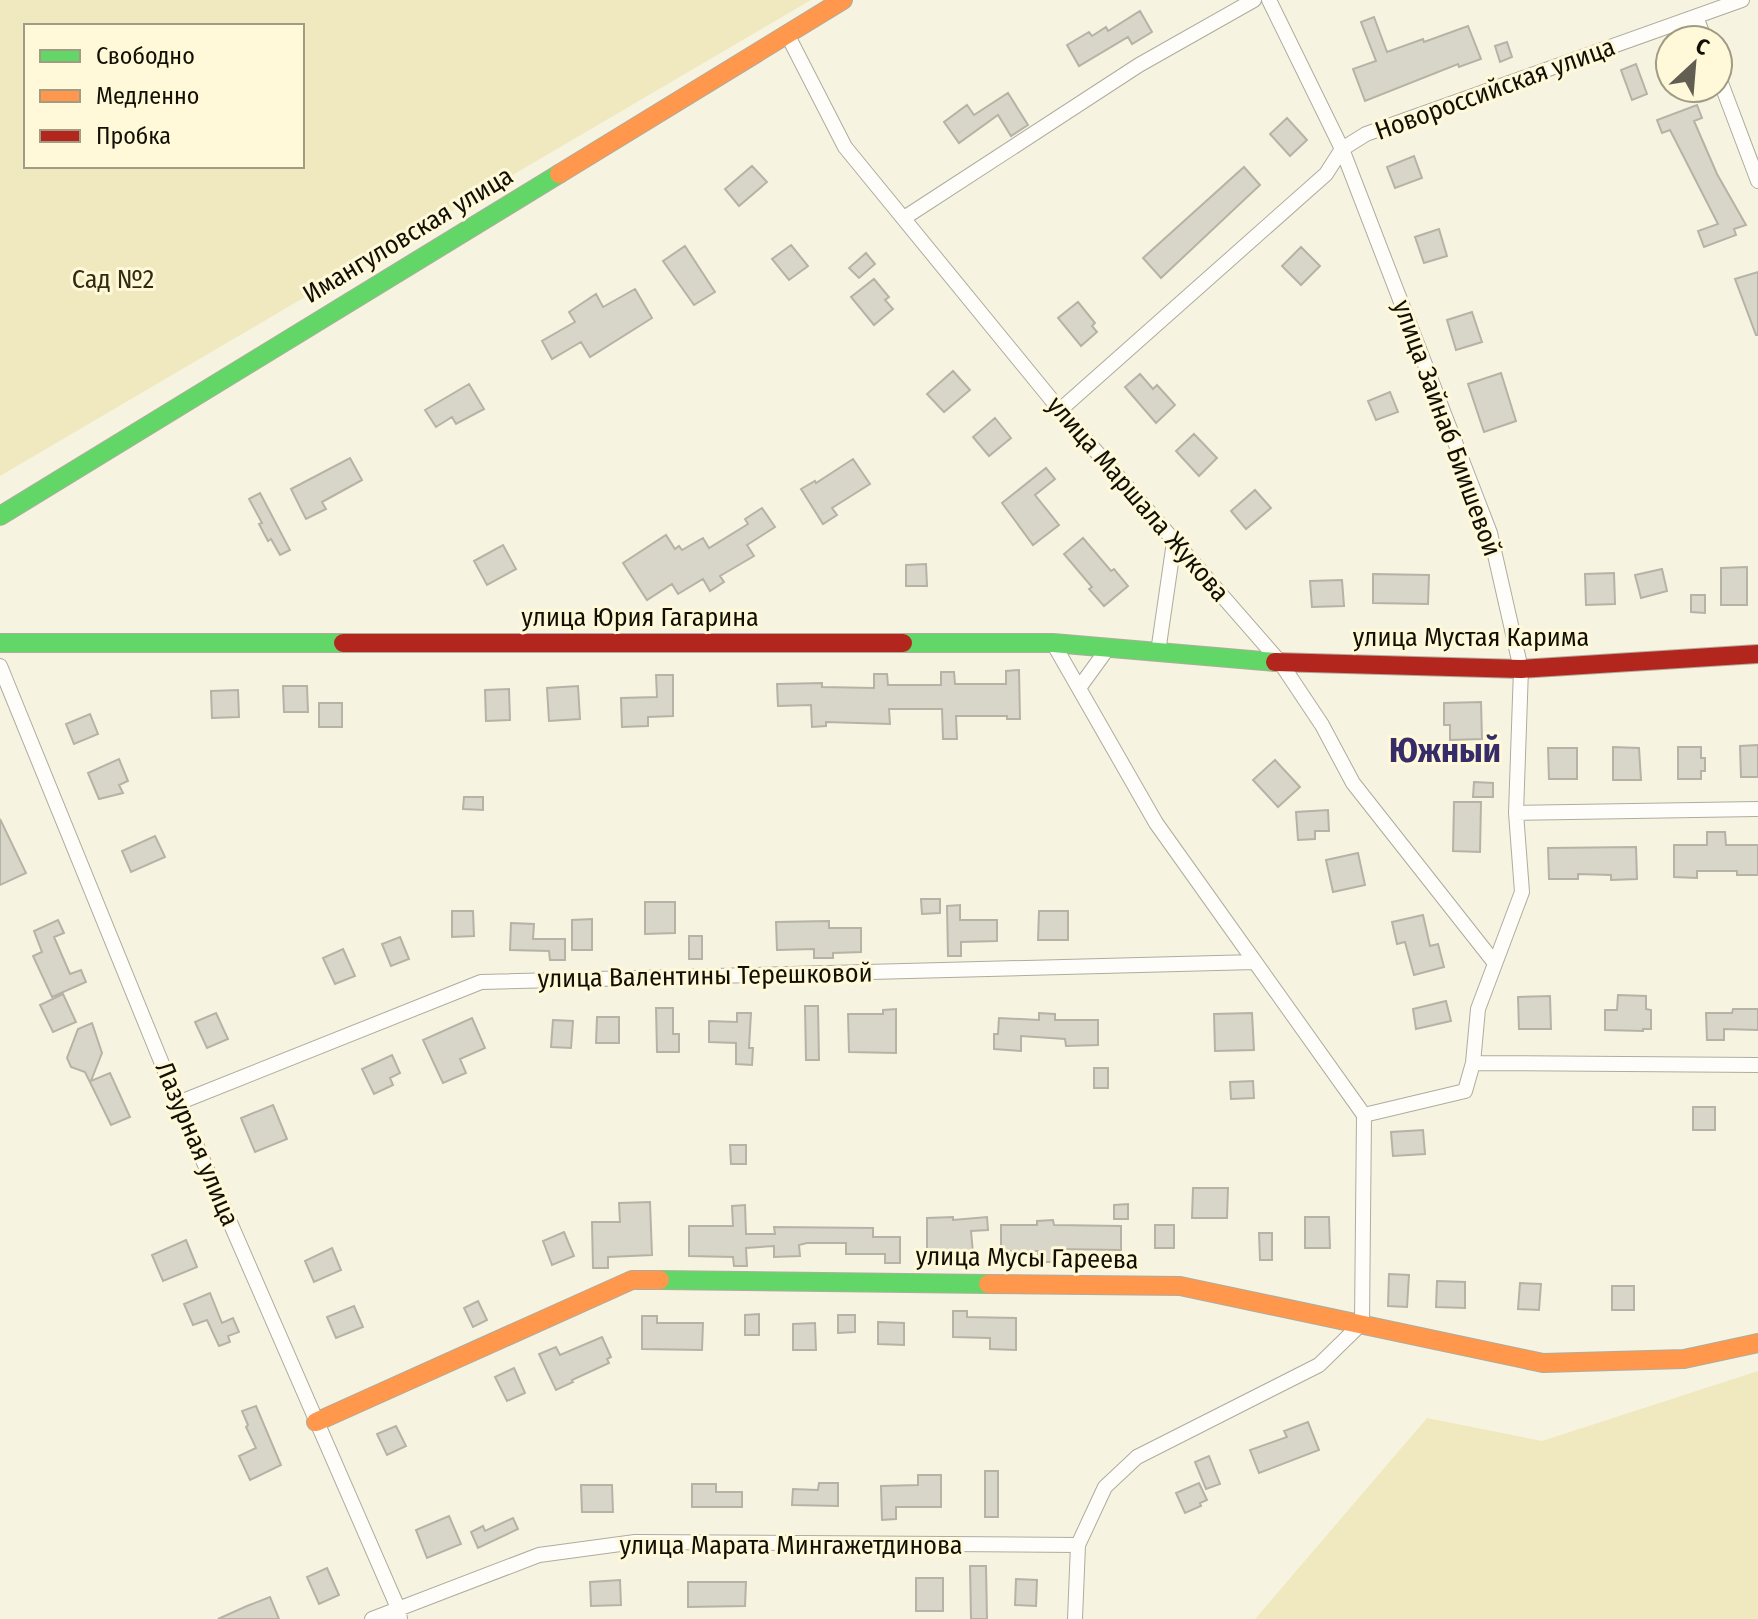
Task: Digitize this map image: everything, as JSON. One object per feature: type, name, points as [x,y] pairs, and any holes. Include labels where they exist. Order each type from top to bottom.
[{"type":"street","name":"Имангуловская улица","points":[[0,516],[843,0]]},
{"type":"street","points":[[904,218],[1139,65],[1254,0]]},
{"type":"street","name":"улица Зайнаб Биишевой","points":[[1269,0],[1342,149],[1490,533],[1521,669],[1516,813],[1522,892],[1478,1009],[1473,1063]]},
{"type":"street","name":"Новороссийская улица","points":[[1060,410],[1326,174],[1342,149],[1366,134],[1742,0]]},
{"type":"street","points":[[1696,17],[1699,24]]},
{"type":"street","name":"улица Маршала Жукова","points":[[787,34],[845,147],[1060,410],[1280,662],[1322,725],[1353,783],[1494,962]]},
{"type":"street","points":[[1729,104],[1758,181]]},
{"type":"street","points":[[1158,652],[1174,542]]},
{"type":"street","name":"улица Юрия Гагарина","points":[[0,643],[1053,643],[1280,662]]},
{"type":"street","points":[[1053,643],[1156,823],[1364,1115],[1362,1323],[1319,1365],[1137,1457],[1105,1487],[1078,1545],[1075,1619]]},
{"type":"street","points":[[1079,688],[1108,648]]},
{"type":"street","name":"улица Мустая Карима","points":[[1280,662],[1521,669],[1758,654]]},
{"type":"street","name":"Лазурная улица","points":[[0,666],[178,1103],[399,1614]]},
{"type":"street","points":[[1516,813],[1758,809]]},
{"type":"street","name":"улица Валентины Терешковой","points":[[178,1103],[481,982],[1255,962]]},
{"type":"street","points":[[1364,1115],[1465,1091],[1473,1063],[1758,1065]]},
{"type":"street","name":"улица Мусы Гареева","points":[[316,1422],[632,1280],[1180,1286],[1543,1363],[1684,1359],[1758,1343]]},
{"type":"street","name":"улица Марата Мингажетдинова","points":[[372,1619],[399,1614],[539,1555],[635,1542],[1078,1545]]},
{"type":"green space","name":"Сад №2","points":[[0,0],[811,0],[0,476]]},
{"type":"green space","points":[[1758,1371],[1758,1619],[1255,1619],[1427,1418],[1542,1441]]},
{"type":"building","points":[[1140,11],[1152,32],[1132,44],[1128,37],[1079,66],[1067,45],[1089,32],[1092,36],[1106,27],[1108,31]]},
{"type":"building","points":[[1374,17],[1387,52],[1468,26],[1481,59],[1459,67],[1458,64],[1365,101],[1353,69],[1376,61],[1361,22]]},
{"type":"building","points":[[1507,42],[1512,57],[1500,62],[1495,46]]},
{"type":"building","points":[[1636,64],[1647,94],[1632,100],[1621,70]]},
{"type":"building","points":[[1008,93],[1028,125],[1011,136],[998,115],[959,143],[944,122],[967,105],[974,115]]},
{"type":"building","points":[[1697,105],[1702,118],[1694,121],[1717,174],[1746,225],[1734,229],[1736,235],[1704,247],[1698,231],[1718,224],[1670,130],[1662,133],[1657,120]]},
{"type":"building","points":[[1287,118],[1307,140],[1290,156],[1270,134]]},
{"type":"building","points":[[1414,156],[1422,178],[1395,188],[1387,167]]},
{"type":"building","points":[[752,166],[767,182],[739,206],[725,189]]},
{"type":"building","points":[[1244,167],[1260,185],[1161,278],[1143,258]]},
{"type":"building","points":[[1439,229],[1447,256],[1424,263],[1415,237]]},
{"type":"building","points":[[791,245],[808,266],[789,280],[772,259]]},
{"type":"building","points":[[685,246],[715,292],[694,305],[663,261]]},
{"type":"building","points":[[1301,247],[1320,266],[1301,285],[1282,266]]},
{"type":"building","points":[[866,253],[875,264],[859,278],[849,268]]},
{"type":"building","points":[[1758,272],[1758,335],[1756,335],[1735,279]]},
{"type":"building","points":[[874,279],[889,297],[885,300],[893,309],[874,325],[851,297]]},
{"type":"building","points":[[635,289],[652,318],[590,357],[581,342],[552,359],[542,341],[575,322],[569,312],[596,294],[603,307]]},
{"type":"building","points":[[1078,302],[1095,323],[1092,326],[1097,332],[1081,346],[1058,318]]},
{"type":"building","points":[[1472,312],[1482,342],[1456,350],[1447,320]]},
{"type":"building","points":[[953,371],[970,390],[944,412],[927,394]]},
{"type":"building","points":[[1501,373],[1516,421],[1484,432],[1468,384]]},
{"type":"building","points":[[1140,374],[1153,389],[1157,385],[1175,405],[1156,423],[1125,387]]},
{"type":"building","points":[[469,384],[484,409],[456,424],[452,417],[436,427],[425,410]]},
{"type":"building","points":[[1390,392],[1398,412],[1376,420],[1368,401]]},
{"type":"building","points":[[995,418],[1011,438],[989,456],[973,437]]},
{"type":"building","points":[[1194,434],[1217,458],[1199,476],[1176,451]]},
{"type":"building","points":[[350,458],[362,480],[322,502],[326,509],[306,519],[291,489]]},
{"type":"building","points":[[853,459],[870,484],[832,508],[837,515],[823,524],[801,489]]},
{"type":"building","points":[[1046,468],[1055,479],[1035,495],[1059,525],[1033,545],[1002,503]]},
{"type":"building","points":[[1255,490],[1271,508],[1246,529],[1231,511]]},
{"type":"building","points":[[260,493],[290,550],[280,555],[271,539],[268,541],[249,499]]},
{"type":"building","points":[[762,508],[775,527],[747,545],[754,556],[720,576],[724,582],[710,591],[703,579],[678,594],[672,584],[647,600],[623,563],[666,535],[675,549],[679,546],[682,550],[703,538],[709,548],[748,524],[745,519]]},
{"type":"building","points":[[1083,538],[1128,586],[1104,606],[1064,554]]},
{"type":"building","points":[[503,545],[516,569],[487,585],[474,561]]},
{"type":"building","points":[[926,564],[927,586],[906,586],[906,565]]},
{"type":"building","points":[[1747,567],[1747,605],[1721,605],[1721,568]]},
{"type":"building","points":[[1662,569],[1667,591],[1641,598],[1635,575]]},
{"type":"building","points":[[1614,573],[1615,604],[1586,605],[1585,574]]},
{"type":"building","points":[[1373,574],[1429,575],[1428,604],[1373,603]]},
{"type":"building","points":[[1342,580],[1344,606],[1312,607],[1310,581]]},
{"type":"building","points":[[1691,595],[1705,595],[1705,613],[1691,612]]},
{"type":"building","points":[[1019,670],[1020,719],[956,716],[957,739],[943,739],[942,709],[889,709],[890,724],[826,722],[826,726],[812,727],[811,705],[778,706],[777,684],[822,683],[822,687],[874,688],[874,674],[887,674],[888,685],[941,685],[941,672],[954,672],[955,684],[1006,684],[1006,671]]},
{"type":"building","points":[[656,675],[673,675],[673,716],[648,717],[648,726],[622,727],[621,698],[657,697]]},
{"type":"building","points":[[283,686],[307,686],[308,712],[284,712]]},
{"type":"building","points":[[578,686],[580,719],[549,721],[547,688]]},
{"type":"building","points":[[509,689],[510,720],[486,721],[485,690]]},
{"type":"building","points":[[238,690],[239,717],[212,718],[211,691]]},
{"type":"building","points":[[1481,702],[1482,739],[1450,740],[1450,725],[1444,725],[1444,703]]},
{"type":"building","points":[[319,703],[342,703],[342,727],[319,727]]},
{"type":"building","points":[[90,714],[98,734],[74,744],[66,724]]},
{"type":"building","points":[[1758,745],[1758,777],[1741,777],[1740,746]]},
{"type":"building","points":[[1613,747],[1639,748],[1641,780],[1613,780]]},
{"type":"building","points":[[1678,747],[1701,747],[1705,771],[1701,771],[1701,779],[1678,779]]},
{"type":"building","points":[[1548,748],[1577,748],[1577,779],[1549,779]]},
{"type":"building","points":[[119,759],[128,781],[119,785],[123,793],[99,799],[88,773]]},
{"type":"building","points":[[1275,760],[1300,787],[1278,807],[1253,780]]},
{"type":"building","points":[[1474,782],[1493,783],[1493,797],[1473,797]]},
{"type":"building","points":[[464,797],[483,797],[483,810],[463,809]]},
{"type":"building","points":[[1454,802],[1481,802],[1480,852],[1453,851]]},
{"type":"building","points":[[1328,810],[1329,831],[1315,831],[1315,839],[1298,840],[1296,812]]},
{"type":"building","points":[[0,819],[26,873],[0,885]]},
{"type":"building","points":[[1707,832],[1725,832],[1726,845],[1758,845],[1758,875],[1737,875],[1737,871],[1697,871],[1697,878],[1674,877],[1674,845],[1707,845]]},
{"type":"building","points":[[155,836],[165,857],[131,872],[122,851]]},
{"type":"building","points":[[1636,847],[1637,879],[1611,880],[1611,875],[1578,874],[1578,879],[1549,879],[1548,848]]},
{"type":"building","points":[[1358,853],[1365,885],[1333,892],[1326,860]]},
{"type":"building","points":[[921,899],[940,899],[940,913],[922,914]]},
{"type":"building","points":[[645,902],[675,902],[675,933],[645,934]]},
{"type":"building","points":[[960,905],[960,920],[997,920],[997,941],[961,942],[961,956],[948,956],[947,906]]},
{"type":"building","points":[[452,911],[473,911],[474,936],[452,937]]},
{"type":"building","points":[[1039,911],[1068,911],[1068,940],[1038,940]]},
{"type":"building","points":[[1423,915],[1430,946],[1438,944],[1444,967],[1414,975],[1405,942],[1397,944],[1392,922]]},
{"type":"building","points":[[592,919],[592,950],[572,950],[572,920]]},
{"type":"building","points":[[58,920],[64,933],[54,937],[70,974],[81,970],[86,982],[52,997],[33,956],[42,952],[34,931]]},
{"type":"building","points":[[829,921],[829,928],[861,928],[861,952],[833,953],[833,958],[814,958],[814,949],[777,950],[776,922]]},
{"type":"building","points":[[511,923],[534,924],[533,939],[565,939],[565,960],[550,960],[549,951],[510,950]]},
{"type":"building","points":[[689,936],[702,936],[702,959],[689,959]]},
{"type":"building","points":[[400,937],[409,959],[391,966],[382,944]]},
{"type":"building","points":[[343,949],[355,976],[335,984],[323,958]]},
{"type":"building","points":[[63,994],[76,1022],[53,1032],[40,1005]]},
{"type":"building","points":[[1618,995],[1646,996],[1646,1009],[1651,1010],[1651,1029],[1605,1030],[1605,1010],[1617,1010]]},
{"type":"building","points":[[1550,996],[1551,1029],[1519,1029],[1518,997]]},
{"type":"building","points":[[1446,1001],[1451,1021],[1416,1029],[1413,1009]]},
{"type":"building","points":[[805,1006],[818,1006],[819,1060],[806,1060]]},
{"type":"building","points":[[656,1008],[673,1008],[673,1034],[679,1034],[679,1052],[657,1052]]},
{"type":"building","points":[[896,1009],[896,1053],[849,1052],[848,1014],[883,1014],[883,1010]]},
{"type":"building","points":[[1733,1009],[1758,1009],[1758,1030],[1724,1029],[1724,1040],[1707,1040],[1706,1013],[1732,1013]]},
{"type":"building","points":[[216,1013],[228,1039],[207,1048],[195,1022]]},
{"type":"building","points":[[737,1013],[751,1013],[749,1048],[753,1048],[752,1065],[736,1064],[736,1043],[709,1042],[709,1021],[737,1022]]},
{"type":"building","points":[[1039,1013],[1055,1014],[1055,1020],[1098,1020],[1098,1045],[1066,1046],[1065,1039],[1021,1036],[1021,1051],[994,1049],[999,1018],[1039,1020]]},
{"type":"building","points":[[1252,1013],[1254,1050],[1215,1051],[1214,1014]]},
{"type":"building","points":[[597,1017],[619,1017],[619,1043],[596,1043]]},
{"type":"building","points":[[472,1018],[485,1048],[460,1059],[466,1073],[443,1083],[423,1040]]},
{"type":"building","points":[[553,1020],[573,1021],[571,1048],[551,1047]]},
{"type":"building","points":[[92,1023],[102,1053],[91,1081],[110,1073],[130,1117],[111,1125],[85,1072],[71,1067],[67,1058],[78,1029]]},
{"type":"building","points":[[392,1055],[400,1073],[390,1078],[393,1085],[374,1094],[362,1069]]},
{"type":"building","points":[[1094,1068],[1108,1068],[1108,1088],[1094,1088]]},
{"type":"building","points":[[1253,1081],[1254,1098],[1231,1099],[1230,1082]]},
{"type":"building","points":[[273,1105],[287,1139],[255,1152],[241,1118]]},
{"type":"building","points":[[1693,1107],[1715,1107],[1715,1130],[1693,1130]]},
{"type":"building","points":[[1423,1130],[1425,1154],[1393,1156],[1391,1132]]},
{"type":"building","points":[[730,1145],[746,1145],[746,1164],[731,1164]]},
{"type":"building","points":[[1193,1188],[1228,1188],[1227,1218],[1192,1218]]},
{"type":"building","points":[[650,1202],[652,1255],[608,1257],[608,1268],[593,1268],[592,1222],[620,1222],[619,1203]]},
{"type":"building","points":[[1128,1204],[1128,1219],[1114,1219],[1114,1205]]},
{"type":"building","points":[[745,1205],[746,1234],[775,1234],[774,1227],[873,1228],[873,1237],[900,1237],[900,1263],[885,1263],[885,1254],[846,1254],[846,1243],[799,1245],[800,1256],[774,1257],[774,1246],[746,1248],[747,1266],[734,1266],[733,1257],[689,1256],[689,1226],[733,1226],[732,1206]]},
{"type":"building","points":[[953,1217],[953,1220],[987,1217],[988,1230],[971,1231],[973,1253],[927,1253],[927,1218]]},
{"type":"building","points":[[1305,1217],[1329,1217],[1330,1248],[1305,1248]]},
{"type":"building","points":[[1053,1220],[1054,1225],[1121,1226],[1121,1250],[1054,1249],[1054,1262],[1038,1262],[1038,1251],[1001,1251],[1001,1225],[1037,1225],[1037,1221]]},
{"type":"building","points":[[1155,1225],[1174,1225],[1174,1248],[1155,1248]]},
{"type":"building","points":[[564,1232],[574,1256],[552,1265],[543,1241]]},
{"type":"building","points":[[1259,1233],[1272,1233],[1272,1260],[1260,1260]]},
{"type":"building","points":[[186,1240],[197,1267],[163,1281],[152,1255]]},
{"type":"building","points":[[332,1248],[341,1270],[314,1282],[305,1261]]},
{"type":"building","points":[[1389,1274],[1409,1275],[1407,1307],[1388,1306]]},
{"type":"building","points":[[1437,1281],[1465,1282],[1465,1308],[1436,1307]]},
{"type":"building","points":[[1520,1283],[1541,1284],[1539,1310],[1518,1309]]},
{"type":"building","points":[[1612,1286],[1634,1286],[1634,1310],[1612,1310]]},
{"type":"building","points":[[210,1293],[222,1323],[233,1318],[239,1332],[228,1336],[230,1342],[219,1346],[207,1320],[193,1325],[184,1304]]},
{"type":"building","points":[[478,1301],[487,1320],[473,1327],[464,1308]]},
{"type":"building","points":[[354,1306],[363,1327],[336,1338],[327,1317]]},
{"type":"building","points":[[953,1311],[967,1311],[967,1317],[1016,1318],[1016,1350],[990,1349],[990,1338],[953,1337]]},
{"type":"building","points":[[759,1314],[759,1335],[745,1335],[745,1315]]},
{"type":"building","points":[[838,1315],[855,1315],[855,1332],[838,1333]]},
{"type":"building","points":[[642,1316],[657,1316],[657,1323],[703,1323],[702,1350],[642,1349]]},
{"type":"building","points":[[878,1322],[904,1323],[904,1345],[878,1344]]},
{"type":"building","points":[[815,1323],[816,1350],[793,1350],[793,1324]]},
{"type":"building","points":[[602,1337],[611,1357],[607,1359],[609,1363],[556,1390],[539,1354],[556,1347],[560,1355]]},
{"type":"building","points":[[514,1368],[525,1393],[507,1401],[495,1377]]},
{"type":"building","points":[[256,1406],[281,1465],[250,1480],[239,1456],[256,1448],[242,1411]]},
{"type":"building","points":[[1308,1422],[1319,1450],[1259,1473],[1250,1450],[1287,1437],[1284,1431]]},
{"type":"building","points":[[396,1426],[406,1446],[387,1455],[377,1434]]},
{"type":"building","points":[[1209,1456],[1220,1484],[1206,1489],[1195,1462]]},
{"type":"building","points":[[985,1471],[998,1471],[998,1517],[985,1517]]},
{"type":"building","points":[[918,1475],[941,1475],[941,1507],[896,1507],[896,1519],[882,1520],[881,1486],[918,1485]]},
{"type":"building","points":[[819,1483],[838,1483],[838,1506],[792,1505],[793,1489],[818,1490]]},
{"type":"building","points":[[1199,1483],[1207,1500],[1185,1513],[1176,1493]]},
{"type":"building","points":[[692,1484],[716,1484],[716,1492],[742,1492],[742,1507],[692,1507]]},
{"type":"building","points":[[581,1485],[612,1485],[613,1512],[582,1512]]},
{"type":"building","points":[[449,1516],[461,1544],[427,1558],[416,1530]]},
{"type":"building","points":[[513,1518],[518,1529],[478,1548],[471,1532],[483,1526],[485,1531]]},
{"type":"building","points":[[970,1566],[986,1566],[987,1619],[971,1619]]},
{"type":"building","points":[[327,1568],[339,1595],[319,1604],[307,1577]]},
{"type":"building","points":[[916,1578],[943,1578],[943,1611],[916,1611]]},
{"type":"building","points":[[1016,1579],[1037,1580],[1036,1606],[1015,1605]]},
{"type":"building","points":[[620,1580],[621,1605],[591,1606],[590,1582]]},
{"type":"building","points":[[688,1582],[746,1582],[745,1606],[688,1607]]},
{"type":"building","points":[[270,1597],[279,1619],[218,1619],[247,1606]]},
{"type":"traffic: fast","points":[[0,516],[559,174]]},
{"type":"traffic: fast","points":[[0,643],[343,643]]},
{"type":"traffic: fast","points":[[903,643],[1053,643],[1275,662]]},
{"type":"traffic: fast","points":[[660,1280],[988,1284]]},
{"type":"traffic: slow","points":[[559,174],[843,0]]},
{"type":"traffic: slow","points":[[316,1422],[632,1280],[660,1280]]},
{"type":"traffic: slow","points":[[988,1284],[1180,1286],[1543,1363],[1684,1359],[1758,1343]]},
{"type":"traffic: jam","points":[[343,643],[903,643]]},
{"type":"traffic: jam","points":[[1275,662],[1521,669],[1758,654]]},
{"type":"district","name":"Южный","points":[[1445,750]]}]
